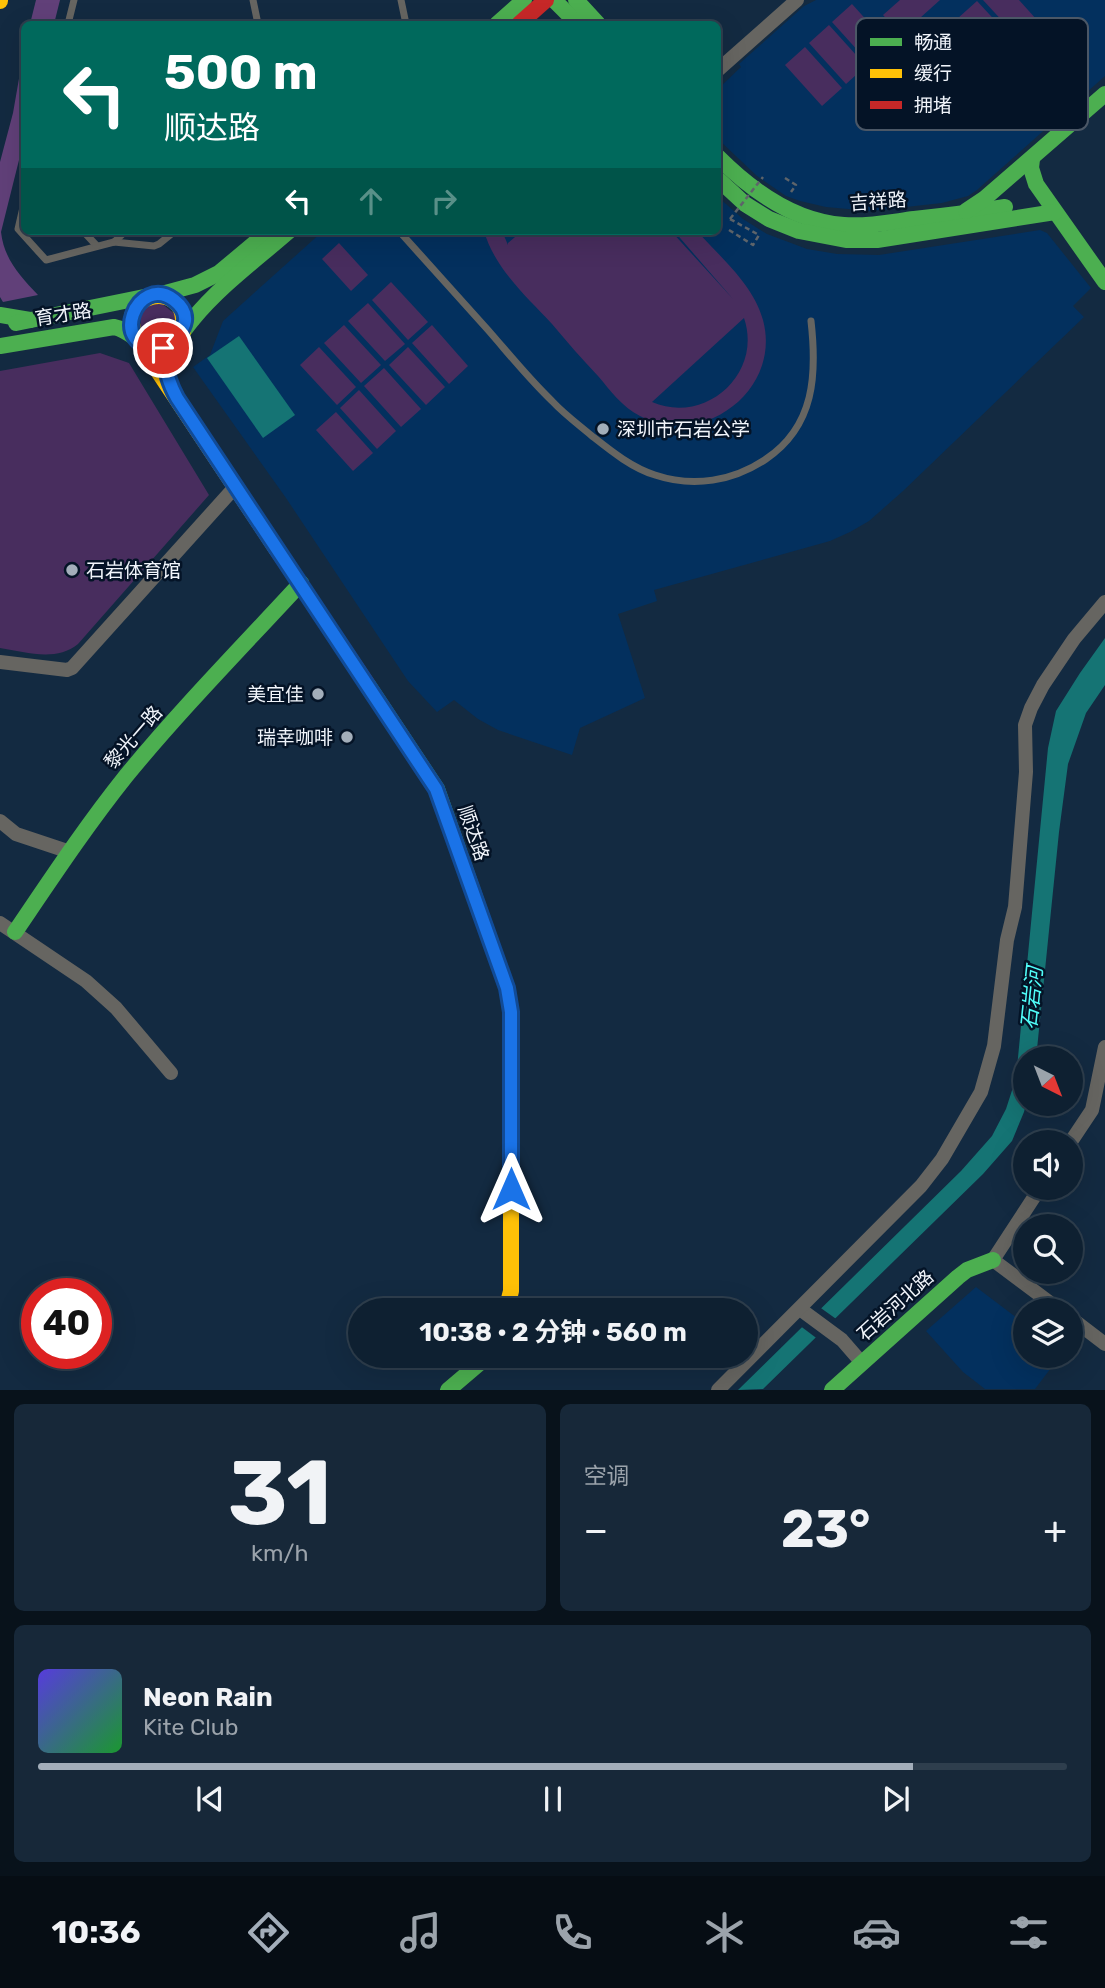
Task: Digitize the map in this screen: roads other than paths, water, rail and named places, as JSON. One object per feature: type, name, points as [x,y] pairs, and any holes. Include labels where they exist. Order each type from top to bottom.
[{"type":"street","points":[[500,21],[524,0]]},
{"type":"street","points":[[522,21],[546,0]]},
{"type":"street","points":[[554,0],[575,21]]},
{"type":"street","points":[[576,0],[595,21]]},
{"type":"street","points":[[721,67],[797,0]]},
{"type":"street","points":[[1088,109],[1105,94]]},
{"type":"street","points":[[962,213],[984,199],[1065,130]]},
{"type":"street","points":[[1032,159],[1030,164],[1033,178],[1105,282]]},
{"type":"street","name":"吉祥路","points":[[721,160],[763,196],[788,209],[833,224],[858,225],[962,213],[1052,207]]},
{"type":"street","name":"吉祥路","points":[[721,182],[755,212],[777,222],[827,238],[852,241],[877,240],[1052,207]]},
{"type":"street","name":"育才路","points":[[0,326],[153,296],[195,285],[219,274],[264,235]]},
{"type":"street","points":[[171,345],[178,340],[196,315],[285,235]]},
{"type":"street","points":[[136,337],[131,316],[141,301],[153,296],[166,296],[180,307],[184,315],[183,332]]},
{"type":"street","points":[[0,315],[30,320]]},
{"type":"street","name":"育才路","points":[[0,346],[114,327],[121,327],[145,346],[154,349],[171,345]]},
{"type":"street","name":"顺达路","points":[[136,337],[436,789],[507,988],[511,1012],[509,1298]]},
{"type":"street","name":"顺达路","points":[[171,345],[166,368],[177,398]]},
{"type":"street","points":[[0,662],[66,670],[72,668],[236,486]]},
{"type":"street","name":"黎光一路","points":[[15,932],[127,775],[301,583]]},
{"type":"street","points":[[719,1390],[803,1312],[933,1172],[981,1092],[994,1046],[1007,940],[1015,907],[1026,772],[1025,725],[1042,685],[1074,639],[1105,602]]},
{"type":"street","points":[[0,821],[16,834],[70,852]]},
{"type":"street","points":[[0,923],[86,981],[116,1007],[171,1073]]},
{"type":"street","points":[[1083,1130],[1099,1113],[1105,1047]]},
{"type":"street","points":[[1032,1200],[993,1260],[1044,1298]]},
{"type":"street","name":"石岩河北路","points":[[832,1390],[958,1277],[967,1270],[993,1260]]},
{"type":"street","points":[[803,1312],[833,1333],[862,1363]]},
{"type":"street","points":[[1083,1326],[1103,1338]]},
{"type":"street","points":[[448,1390],[474,1368]]},
{"type":"lane","points":[[69,21],[74,0]]},
{"type":"lane","points":[[253,0],[257,21]]},
{"type":"lane","points":[[401,0],[405,21]]},
{"type":"lane","points":[[21,216],[18,229],[21,232]]},
{"type":"lane","points":[[23,235],[46,260],[114,242],[154,246],[170,235]]},
{"type":"lane","points":[[87,235],[97,246]]},
{"type":"lane","points":[[114,242],[122,235]]},
{"type":"lane","points":[[403,235],[562,412],[627,461],[642,470],[671,479],[722,479],[752,467],[781,447],[802,418],[810,393],[815,364],[811,321]]},
{"type":"water","points":[[239,336],[295,415],[263,438],[207,358]]},
{"type":"water","name":"石岩河","points":[[1105,638],[1105,685],[1086,713],[1068,764],[1037,1046],[1019,1046],[1048,748],[1056,711]]},
{"type":"water","points":[[1013,1087],[1013,1116],[1022,1116],[1017,1130],[1013,1130],[1012,1141],[983,1174],[763,1389],[738,1390],[961,1171],[992,1136],[1006,1109]]},
{"type":"place","name":"深圳市石岩公学","points":[[603,429]]},
{"type":"place","name":"石岩体育馆","points":[[72,570]]},
{"type":"place","name":"美宜佳","points":[[318,694]]},
{"type":"place","name":"瑞幸咖啡","points":[[347,737]]}]
